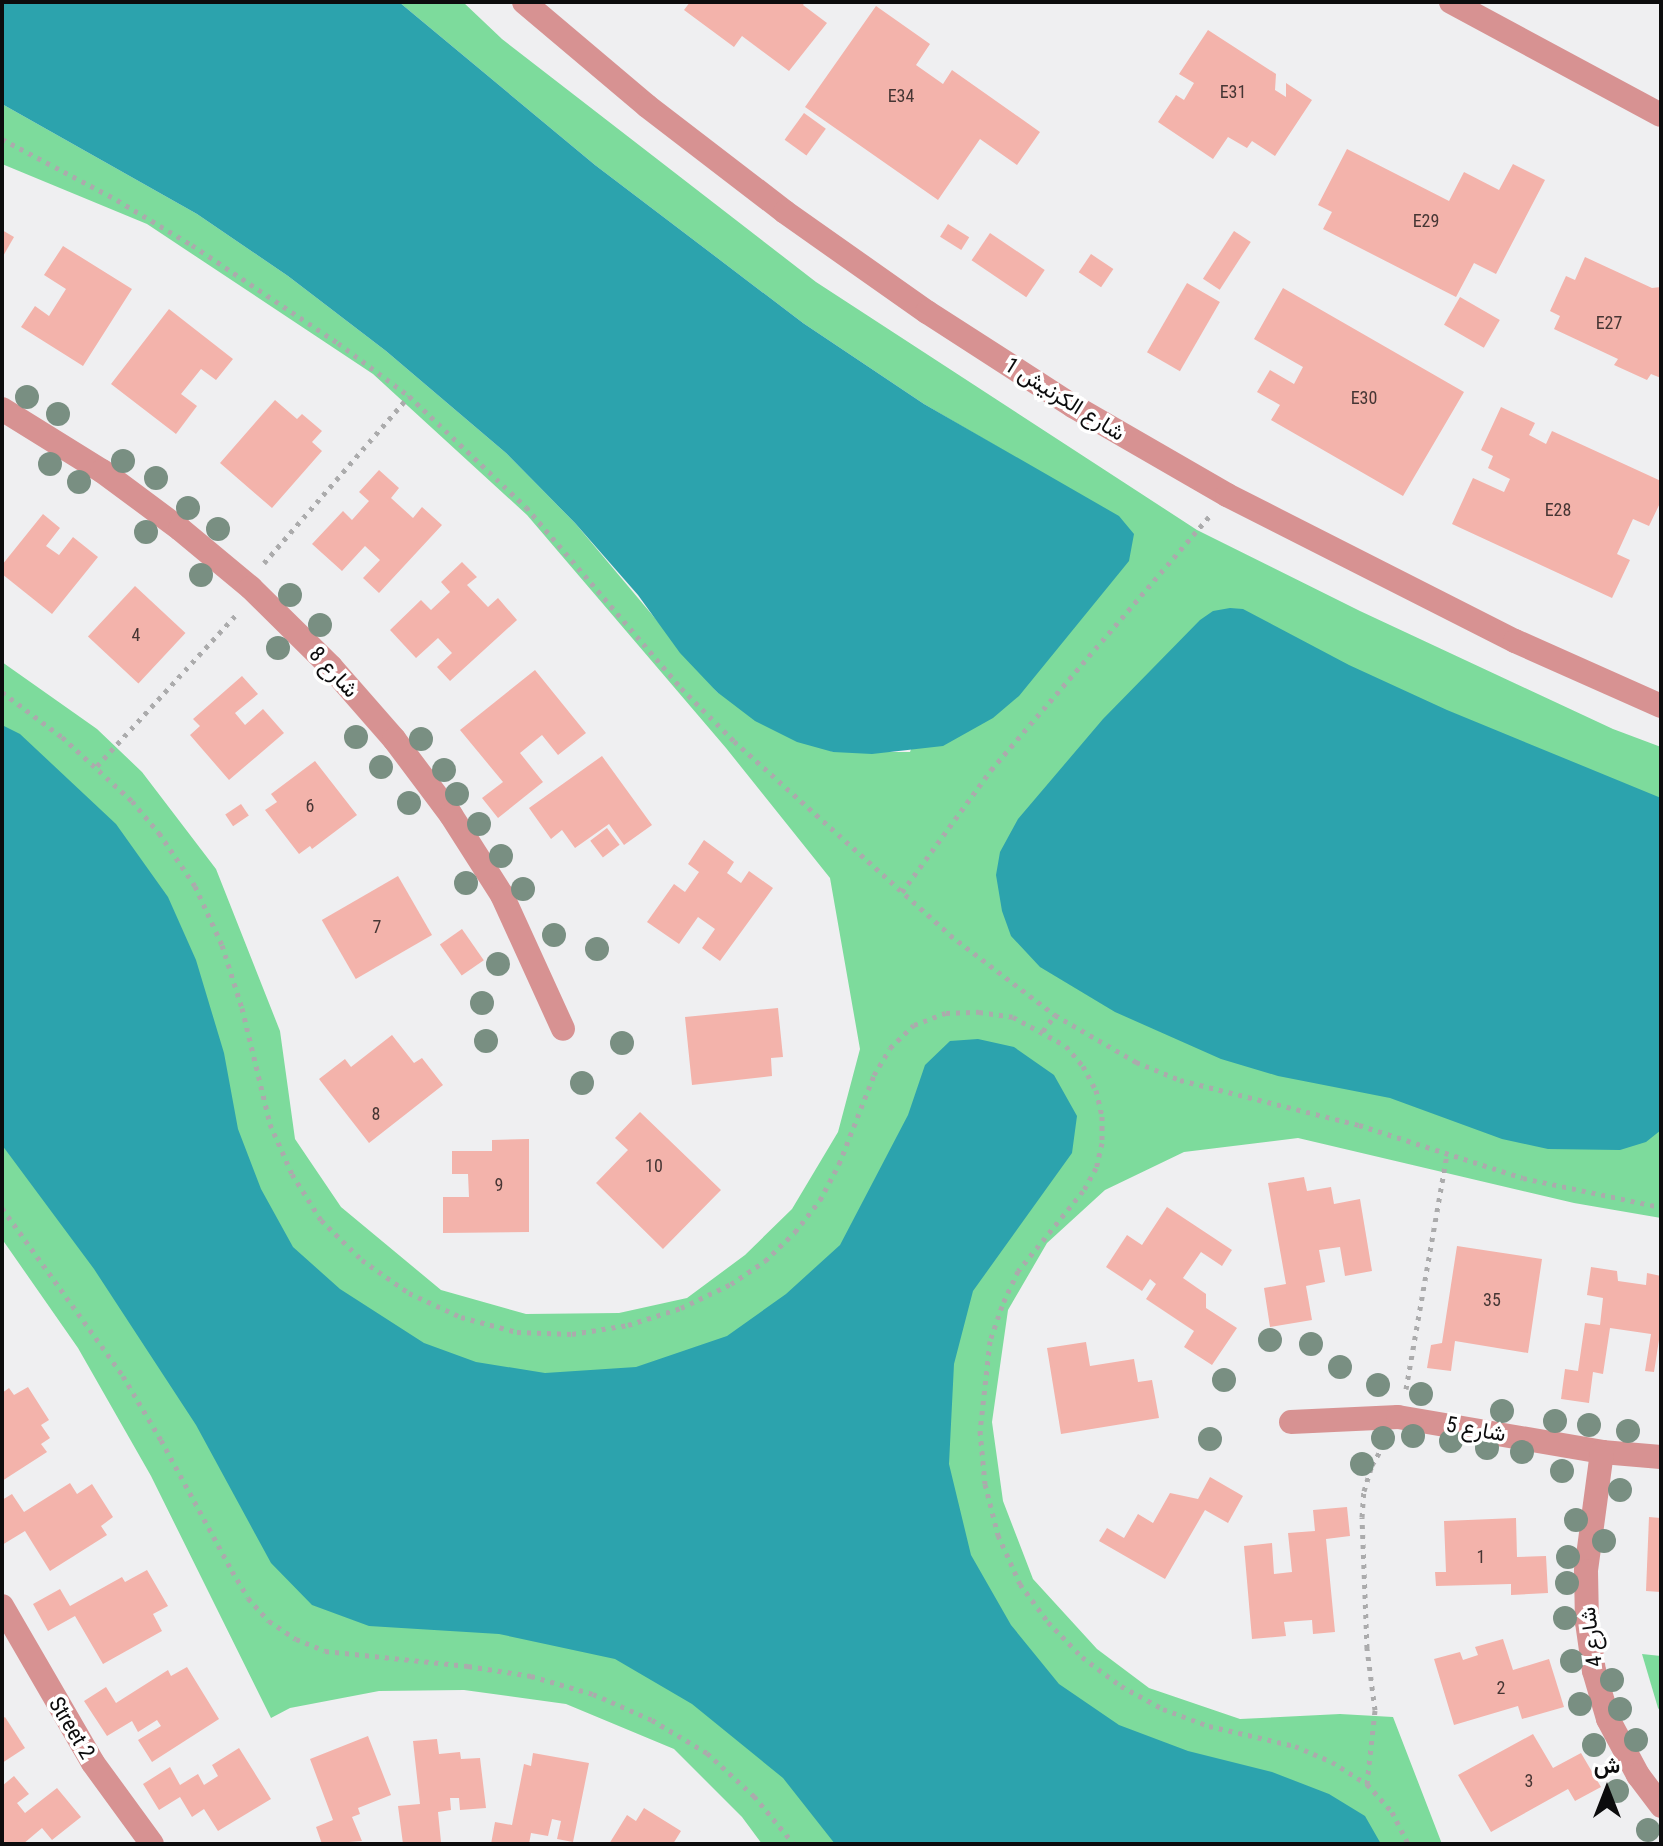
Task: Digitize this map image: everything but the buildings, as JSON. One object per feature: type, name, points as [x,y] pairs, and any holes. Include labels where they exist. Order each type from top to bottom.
[{"type":"street","name":"شارع الكرنيش 1","points":[[524,2],[647,106],[785,212],[901,294],[1073,406],[1227,495],[1515,641],[1661,706]]},
{"type":"street","points":[[1451,2],[1661,115]]},
{"type":"street","name":"شارع 8","points":[[2,409],[102,471],[180,529],[251,588],[331,667],[394,739],[460,829],[502,895],[563,1029]]},
{"type":"street","name":"شارع 5","points":[[1291,1422],[1398,1417],[1602,1452],[1661,1457]]},
{"type":"street","name":"شارع 4","points":[[1602,1452],[1586,1571],[1587,1622],[1594,1671],[1608,1719],[1638,1775],[1661,1806]]},
{"type":"street","name":"Street 2","points":[[2,1606],[93,1763],[152,1844]]},
{"type":"path","points":[[2,139],[117,200],[192,245],[326,334],[409,396],[526,507],[681,688],[723,730],[902,892],[1002,977],[1055,1015],[1136,1062],[1180,1080],[1359,1125],[1523,1178],[1661,1207]]},
{"type":"path","points":[[902,892],[991,770],[1227,495]]},
{"type":"path","points":[[2,692],[62,737],[132,801],[159,833],[195,886],[222,945],[234,983],[270,1124],[292,1174],[321,1220],[373,1268],[409,1293],[461,1317],[517,1332],[572,1334],[628,1325],[681,1308],[731,1284],[765,1261],[795,1232],[820,1200],[839,1164],[874,1075],[890,1048],[914,1025],[946,1013],[979,1012],[1013,1017],[1066,1046],[1083,1066],[1096,1090],[1102,1116],[1102,1143],[1096,1168],[1083,1191],[1018,1271],[990,1341],[980,1431],[985,1484],[998,1535],[1020,1584],[1048,1622],[1082,1657],[1121,1686],[1163,1709],[1209,1726],[1295,1746],[1332,1762],[1367,1784],[1392,1812],[1408,1844]]},
{"type":"path","points":[[1043,1031],[1055,1015]]},
{"type":"path","points":[[1367,1784],[1375,1710],[1367,1648],[1364,1491],[1372,1465],[1398,1417],[1409,1376],[1447,1154]]},
{"type":"path","points":[[2,1208],[123,1376],[248,1598],[269,1621],[296,1639],[325,1651],[531,1676],[593,1694],[652,1720],[707,1753],[754,1796],[794,1844]]},
{"type":"green space","points":[[399,2],[463,2],[502,39],[816,282],[1197,530],[1360,611],[1613,729],[1661,747],[1661,1218],[1574,1203],[1298,1138],[1184,1152],[1105,1190],[1047,1243],[1008,1310],[992,1422],[1003,1501],[1033,1579],[1097,1649],[1149,1688],[1240,1719],[1340,1714],[1393,1717],[1442,1844],[762,1844],[742,1817],[674,1749],[566,1704],[464,1690],[379,1691],[290,1708],[271,1718],[151,1476],[78,1348],[2,1239],[2,662],[97,729],[142,772],[216,869],[280,1031],[295,1139],[341,1207],[441,1290],[526,1314],[619,1313],[687,1298],[745,1255],[792,1209],[838,1132],[860,1049],[830,878],[726,748],[527,515],[373,374],[147,224],[2,164],[2,104],[197,214],[288,276],[386,351],[506,453],[575,523],[717,692],[833,752],[910,752],[1013,456],[924,404],[803,323],[595,165]]},
{"type":"green space","points":[[1642,1654],[1661,1656],[1661,1712],[1658,1708]]},
{"type":"water","points":[[2,2],[399,2],[595,165],[803,323],[924,404],[1119,516],[1134,534],[1129,561],[1019,696],[993,718],[943,746],[872,754],[833,752],[797,742],[755,721],[717,692],[680,653],[638,595],[575,523],[506,453],[386,351],[288,276],[197,214],[2,104]]},
{"type":"water","points":[[1243,609],[1349,665],[1447,710],[1661,798],[1661,1130],[1646,1142],[1620,1150],[1548,1149],[1502,1139],[1390,1098],[1278,1076],[1221,1059],[1115,1012],[1040,967],[1011,936],[1002,911],[996,875],[1000,852],[1018,819],[1103,719],[1200,620],[1213,611]]},
{"type":"water","points":[[2,725],[20,734],[116,824],[168,897],[196,960],[224,1053],[238,1129],[261,1189],[293,1247],[340,1289],[424,1343],[476,1362],[545,1373],[636,1367],[727,1336],[786,1294],[840,1245],[908,1115],[925,1065],[950,1041],[978,1039],[1014,1047],[1054,1075],[1077,1116],[1072,1153],[973,1291],[954,1364],[949,1464],[971,1555],[1011,1625],[1059,1684],[1119,1725],[1188,1751],[1272,1772],[1329,1794],[1365,1816],[1381,1844],[835,1844],[783,1778],[692,1704],[615,1659],[499,1634],[369,1626],[312,1605],[271,1563],[196,1425],[94,1269],[2,1145]]}]
